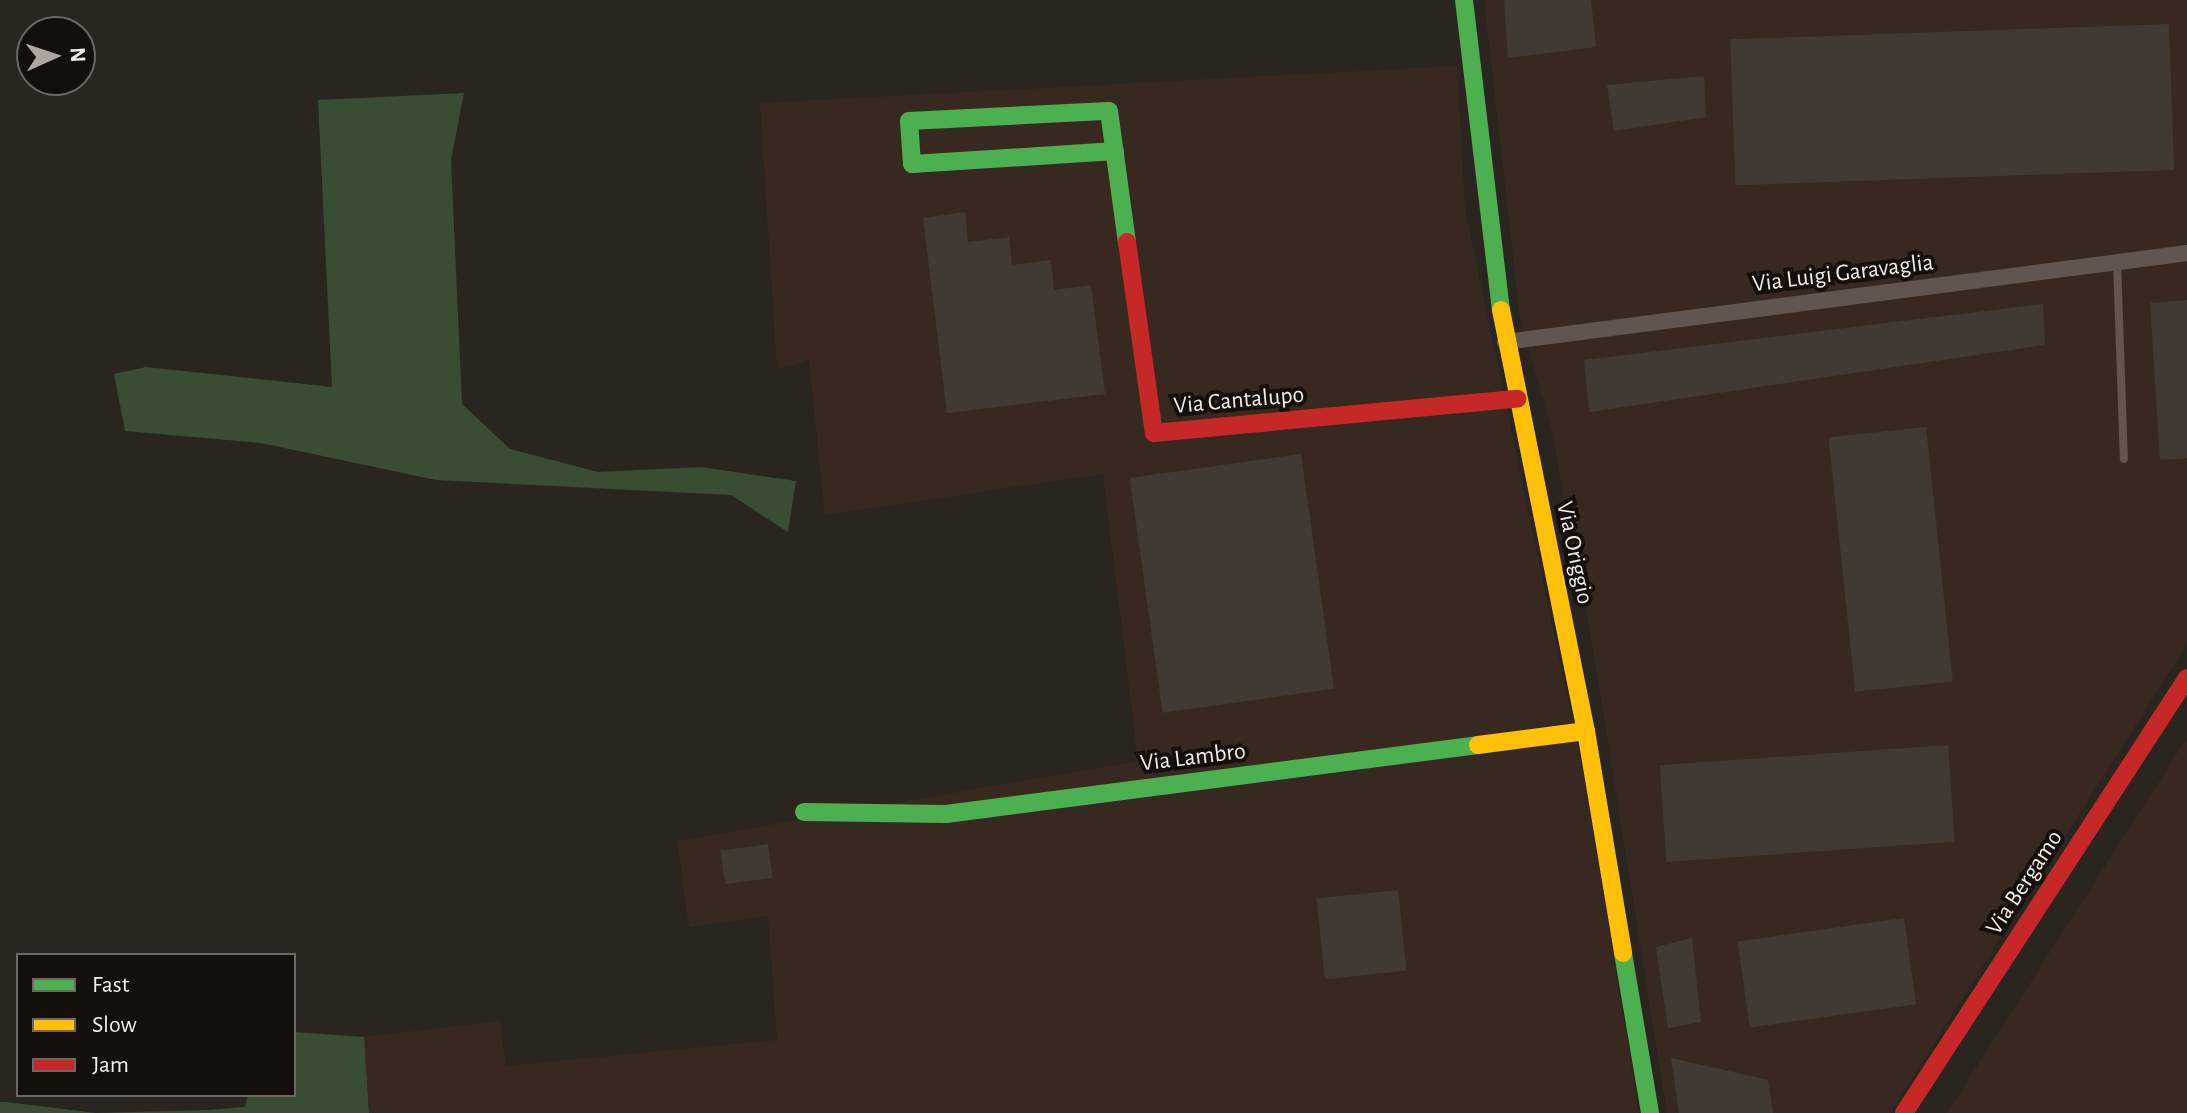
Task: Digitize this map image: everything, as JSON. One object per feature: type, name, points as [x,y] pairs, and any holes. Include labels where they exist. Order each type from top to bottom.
[{"type":"street","name":"Via Origgio","points":[[1464,0],[1505,342],[1586,731],[1650,1113]]},
{"type":"street","name":"Via Cantalupo","points":[[1115,151],[912,164],[909,121],[1109,111],[1115,151],[1154,433],[1517,399]]},
{"type":"street","name":"Via Luigi Garavaglia","points":[[1505,342],[2187,253]]},
{"type":"street","name":"Via Bergamo","points":[[1904,1113],[2187,678]]},
{"type":"street","name":"Via Lambro","points":[[804,812],[946,814],[1586,731]]},
{"type":"lane","points":[[2117,262],[2124,459]]},
{"type":"shaded area","points":[[1484,0],[2187,0],[2187,644],[1890,1113],[1667,1113],[1589,624],[1551,428],[1520,317]]},
{"type":"shaded area","points":[[1457,66],[1465,209],[1583,773],[1639,1113],[369,1113],[364,1037],[500,1021],[506,1066],[777,1040],[768,916],[689,927],[677,841],[1138,761],[1103,474],[825,515],[809,360],[777,369],[760,103]]},
{"type":"shaded area","points":[[2187,738],[2187,1113],[1947,1113]]},
{"type":"green space","points":[[464,93],[451,160],[462,404],[510,449],[598,472],[701,467],[796,481],[788,532],[731,495],[436,480],[261,443],[125,431],[114,374],[146,367],[332,387],[318,100]]},
{"type":"green space","points":[[296,1032],[364,1037],[369,1113],[96,1113],[209,1110],[245,1107],[248,1097],[296,1097]]},
{"type":"green space","points":[[0,1102],[6,1102],[96,1113],[0,1113]]},
{"type":"building","points":[[1504,0],[1591,0],[1596,47],[1508,58]]},
{"type":"building","points":[[2169,24],[2174,170],[1735,185],[1730,39]]},
{"type":"building","points":[[1704,76],[1706,117],[1614,131],[1607,85]]},
{"type":"building","points":[[965,212],[968,242],[1009,237],[1012,265],[1051,260],[1054,290],[1091,285],[1105,394],[947,413],[923,218]]},
{"type":"building","points":[[2187,300],[2187,458],[2160,460],[2150,303]]},
{"type":"building","points":[[2043,304],[2045,345],[1589,412],[1584,360]]},
{"type":"building","points":[[1926,427],[1953,682],[1855,692],[1829,437]]},
{"type":"building","points":[[1301,454],[1334,689],[1163,713],[1130,478]]},
{"type":"building","points":[[1948,745],[1955,842],[1666,862],[1660,765]]},
{"type":"building","points":[[768,844],[773,878],[725,884],[720,851]]},
{"type":"building","points":[[1398,890],[1406,971],[1325,979],[1316,899]]},
{"type":"building","points":[[1904,918],[1916,1004],[1750,1028],[1738,941]]},
{"type":"building","points":[[1692,938],[1701,1022],[1668,1028],[1656,947]]},
{"type":"building","points":[[1671,1058],[1768,1080],[1773,1113],[1679,1113]]},
{"type":"traffic: fast","points":[[1464,0],[1501,310]]},
{"type":"traffic: fast","points":[[1115,151],[912,164],[909,121],[1109,111],[1127,242]]},
{"type":"traffic: fast","points":[[804,812],[946,814],[1478,745]]},
{"type":"traffic: fast","points":[[1623,953],[1650,1113]]},
{"type":"traffic: slow","points":[[1501,310],[1586,731],[1623,953]]},
{"type":"traffic: slow","points":[[1478,745],[1586,731]]},
{"type":"traffic: jam","points":[[1127,242],[1154,433],[1517,399]]},
{"type":"traffic: jam","points":[[1904,1113],[2187,678]]}]
